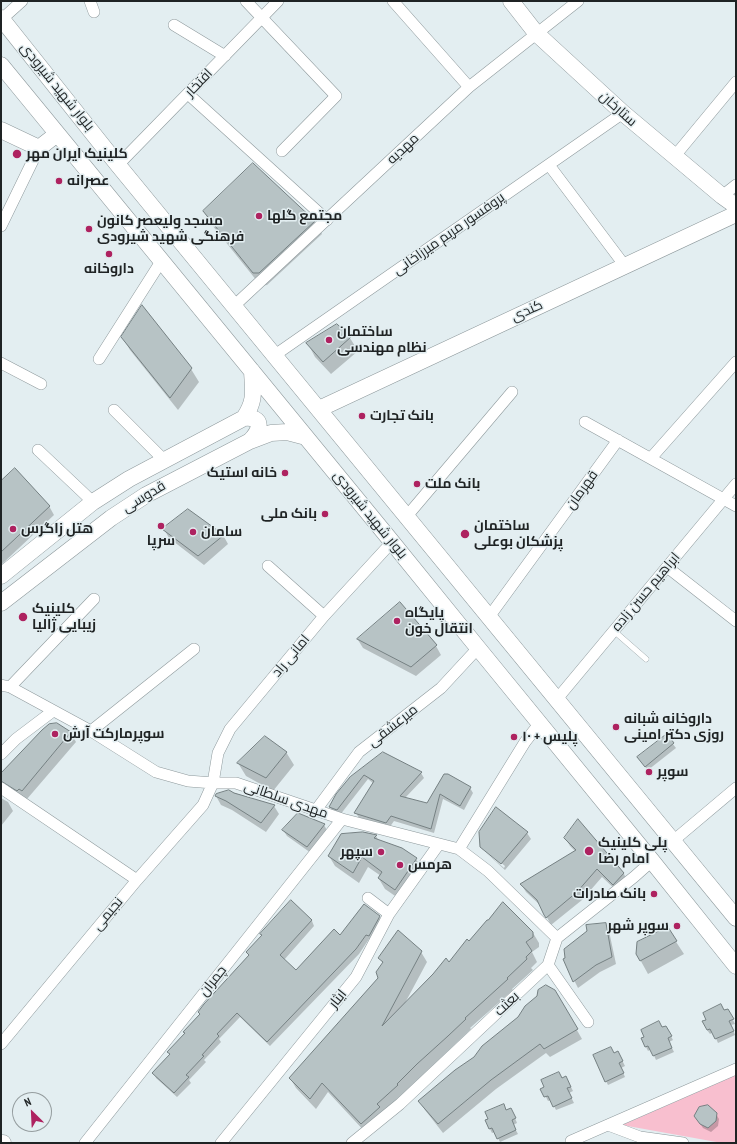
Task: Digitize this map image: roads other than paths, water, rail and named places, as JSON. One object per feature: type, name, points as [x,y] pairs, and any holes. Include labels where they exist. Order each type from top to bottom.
[{"type":"main road","name":"ستارخان","points":[[511,1],[536,33],[623,114],[736,206]]},
{"type":"main road","name":"بلوار شهید شیرودی","points":[[2,18],[118,165],[235,305],[736,918]]},
{"type":"main road","name":"بلوار شهید شیرودی","points":[[1,65],[162,260],[736,966]]},
{"type":"main road","points":[[1,130],[39,148],[57,134]]},
{"type":"main road","name":"کندی","points":[[319,409],[736,214]]},
{"type":"main road","points":[[244,418],[252,403],[252,371]]},
{"type":"main road","points":[[244,418],[251,417],[255,419],[260,428],[257,434],[250,441]]},
{"type":"main road","name":"قدوسی","points":[[1,576],[93,502],[129,479],[244,418]]},
{"type":"main road","name":"قدوسی","points":[[1,603],[111,518],[146,495],[250,441],[275,432],[287,432],[306,437]]},
{"type":"street","points":[[2,18],[22,1]]},
{"type":"street","points":[[90,1],[94,12]]},
{"type":"street","points":[[246,1],[336,96],[282,151]]},
{"type":"street","name":"افتخار","points":[[118,165],[278,1]]},
{"type":"street","points":[[393,1],[469,87]]},
{"type":"street","name":"مهدیه","points":[[235,305],[469,87],[578,1]]},
{"type":"street","points":[[174,25],[225,56]]},
{"type":"street","points":[[674,157],[736,82]]},
{"type":"street","points":[[188,94],[327,220]]},
{"type":"street","name":"پروفسور مریم میرزاخانی","points":[[275,355],[623,114]]},
{"type":"street","points":[[1,226],[39,148]]},
{"type":"street","points":[[549,165],[625,266]]},
{"type":"street","points":[[722,196],[736,185]]},
{"type":"street","points":[[99,359],[162,260]]},
{"type":"street","points":[[651,458],[736,362]]},
{"type":"street","points":[[1,363],[42,384]]},
{"type":"street","points":[[407,516],[512,392]]},
{"type":"street","points":[[114,410],[164,460]]},
{"type":"street","points":[[585,422],[736,506]]},
{"type":"street","name":"قهرمان","points":[[489,617],[618,440]]},
{"type":"street","points":[[38,450],[93,502]]},
{"type":"street","name":"ابراهیم حسن زاده","points":[[557,700],[736,484]]},
{"type":"street","name":"امانی راد","points":[[212,783],[218,753],[230,729],[324,616],[392,542]]},
{"type":"street","points":[[268,566],[324,616]]},
{"type":"street","points":[[667,567],[736,621]]},
{"type":"street","points":[[6,686],[94,599]]},
{"type":"street","name":"میرعشقی","points":[[316,810],[359,752],[441,688],[478,648]]},
{"type":"street","points":[[91,731],[194,649]]},
{"type":"street","name":"مهدی سلطانی","points":[[6,686],[91,731],[156,772],[188,781],[236,783],[342,819],[459,849],[488,871],[556,938]]},
{"type":"street","points":[[1,754],[16,739],[53,711]]},
{"type":"street","points":[[459,849],[525,742],[539,724]]},
{"type":"street","name":"نجیمی","points":[[1,1044],[137,880],[203,805],[212,783]]},
{"type":"street","points":[[1,788],[137,880]]},
{"type":"street","points":[[673,841],[736,788]]},
{"type":"street","name":"چمران","points":[[84,1143],[342,819]]},
{"type":"street","name":"ایثار","points":[[221,1143],[356,977],[389,914],[439,844]]},
{"type":"street","points":[[588,1022],[548,965],[556,938],[634,877],[652,861]]},
{"type":"street","points":[[368,898],[389,914]]},
{"type":"street","name":"بعثت","points":[[352,1143],[400,1104],[548,965]]},
{"type":"street","points":[[571,1141],[608,1126],[736,1068]]},
{"type":"street","points":[[608,1126],[640,1137],[683,1143]]},
{"type":"lane","points":[[614,631],[646,659]]},
{"type":"place","name":"کلینیک ایران مهر","points":[[17,154]]},
{"type":"place","name":"عصرانه","points":[[59,181]]},
{"type":"place","name":"مجتمع گلها","points":[[259,216]]},
{"type":"place","name":"مسجد ولیعصر کانون فرهنگی شهید شیرودی","points":[[89,229]]},
{"type":"place","name":"داروخانه","points":[[109,254]]},
{"type":"place","name":"ساختمان نظام مهندسی","points":[[329,340]]},
{"type":"place","name":"بانک تجارت","points":[[362,416]]},
{"type":"place","name":"خانه استیک","points":[[285,473]]},
{"type":"place","name":"بانک ملت","points":[[417,484]]},
{"type":"place","name":"بانک ملی","points":[[325,514]]},
{"type":"place","name":"سرپا","points":[[161,526]]},
{"type":"place","name":"هتل زاگرس","points":[[13,529]]},
{"type":"place","name":"سامان","points":[[193,532]]},
{"type":"place","name":"ساختمان پزشکان بوعلی","points":[[465,534]]},
{"type":"place","name":"کلینیک زیبایی ژالیا","points":[[23,617]]},
{"type":"place","name":"پایگاه انتقال خون","points":[[397,621]]},
{"type":"place","name":"داروخانه شبانه روزی دکتر امینی","points":[[616,727]]},
{"type":"place","name":"سوپرمارکت آرش","points":[[55,734]]},
{"type":"place","name":"پلیس + ۱۰","points":[[514,737]]},
{"type":"place","name":"سوپر","points":[[649,772]]},
{"type":"place","name":"پلی کلینیک امام رضا","points":[[589,851]]},
{"type":"place","name":"سپهر","points":[[381,852]]},
{"type":"place","name":"هرمس","points":[[400,865]]},
{"type":"place","name":"بانک صادرات","points":[[654,894]]},
{"type":"place","name":"سوپر شهر","points":[[677,926]]}]
